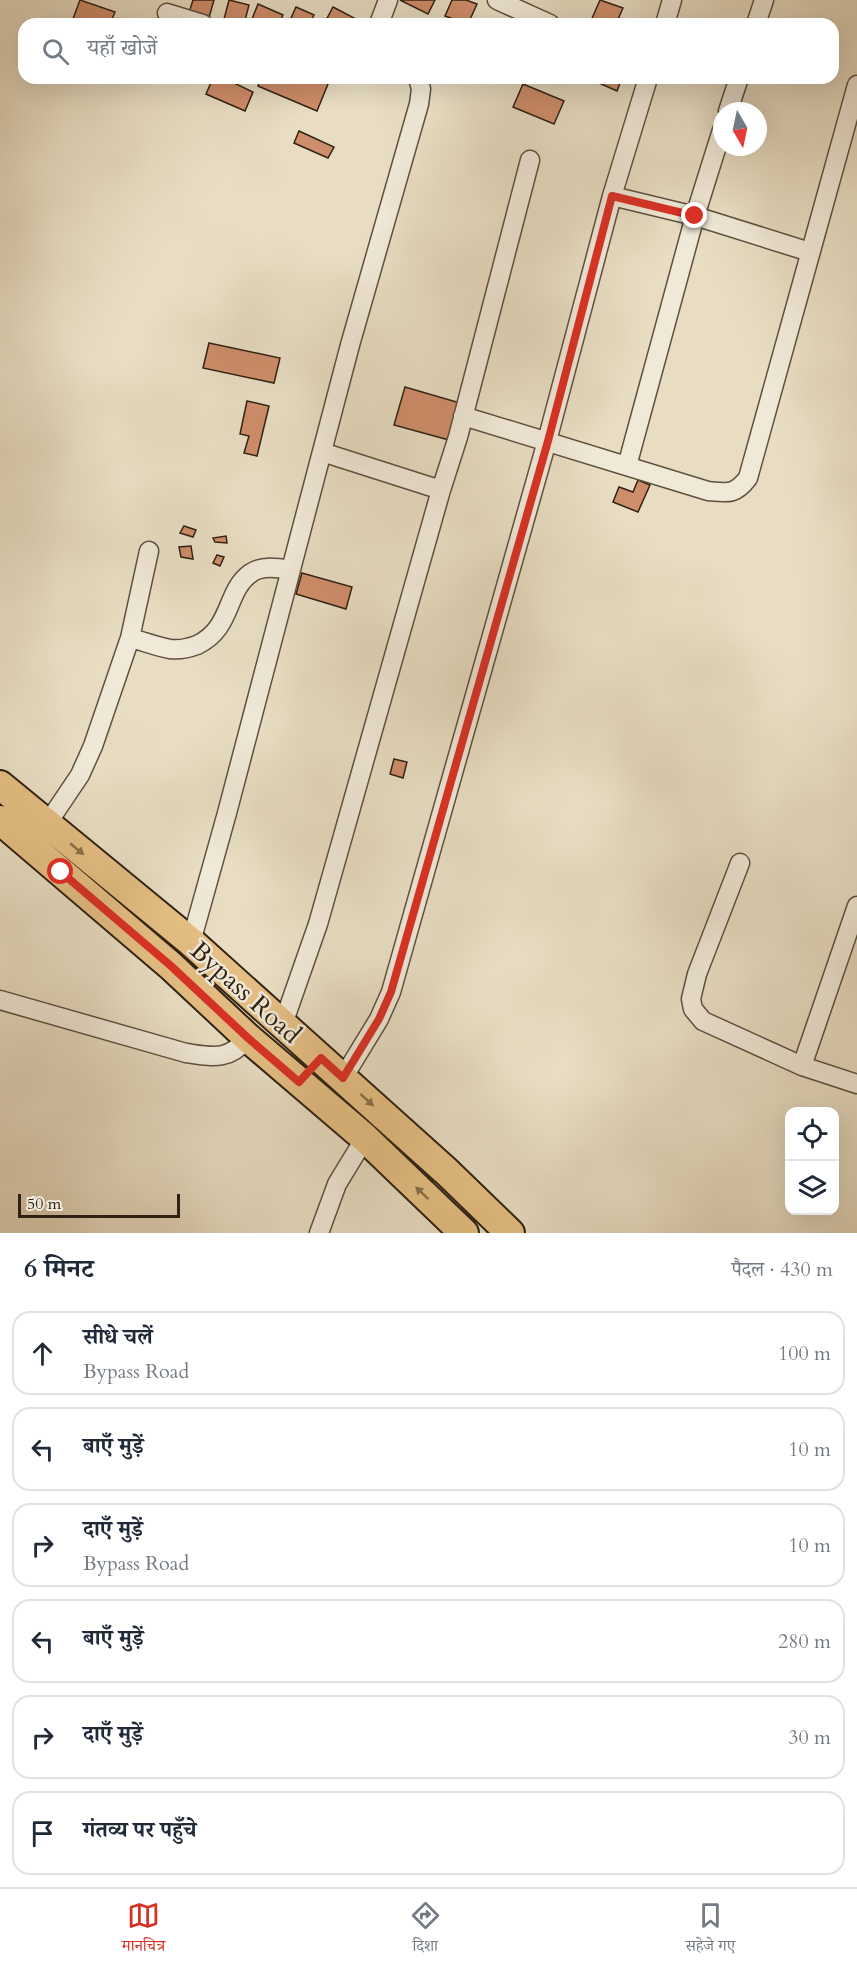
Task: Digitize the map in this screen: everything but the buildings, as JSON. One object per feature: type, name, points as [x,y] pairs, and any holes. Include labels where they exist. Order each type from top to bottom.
[{"type":"main road","name":"Bypass Road","points":[[0,785],[191,942],[447,1172],[510,1233]]},
{"type":"main road","name":"Bypass Road","points":[[0,820],[171,966],[248,1038],[365,1138],[463,1232]]},
{"type":"main road","points":[[299,1082],[321,1058]]},
{"type":"street","points":[[381,18],[387,0]]},
{"type":"street","points":[[497,0],[537,18]]},
{"type":"street","points":[[666,18],[672,0]]},
{"type":"street","points":[[758,18],[764,0]]},
{"type":"street","points":[[167,13],[183,18]]},
{"type":"street","points":[[191,942],[231,801],[350,345],[419,104],[420,84]]},
{"type":"street","points":[[343,1078],[379,1019],[391,992],[548,441],[612,196],[646,84]]},
{"type":"street","points":[[731,102],[737,84]]},
{"type":"street","points":[[463,416],[708,491],[729,493],[740,488],[748,478],[857,85]]},
{"type":"street","points":[[627,466],[695,216],[714,156]]},
{"type":"street","points":[[283,1024],[318,924],[463,416],[530,160]]},
{"type":"street","points":[[612,196],[695,216],[810,252]]},
{"type":"street","points":[[322,452],[441,490]]},
{"type":"street","points":[[47,824],[80,775],[93,746],[130,638],[149,551]]},
{"type":"street","points":[[130,638],[171,649],[191,648],[206,640],[220,628],[240,586],[251,572],[269,567],[291,570]]},
{"type":"street","points":[[740,863],[697,974],[691,999],[693,1009],[703,1022],[802,1066],[857,1084]]},
{"type":"street","points":[[802,1066],[857,906]]},
{"type":"street","points":[[0,1000],[186,1053],[214,1057],[229,1055],[248,1038]]},
{"type":"street","points":[[319,1233],[337,1184],[365,1138]]},
{"type":"route","points":[[61,872],[171,966],[299,1082],[321,1058],[343,1078],[364,1046],[391,992],[548,441],[612,196],[695,216]]}]
